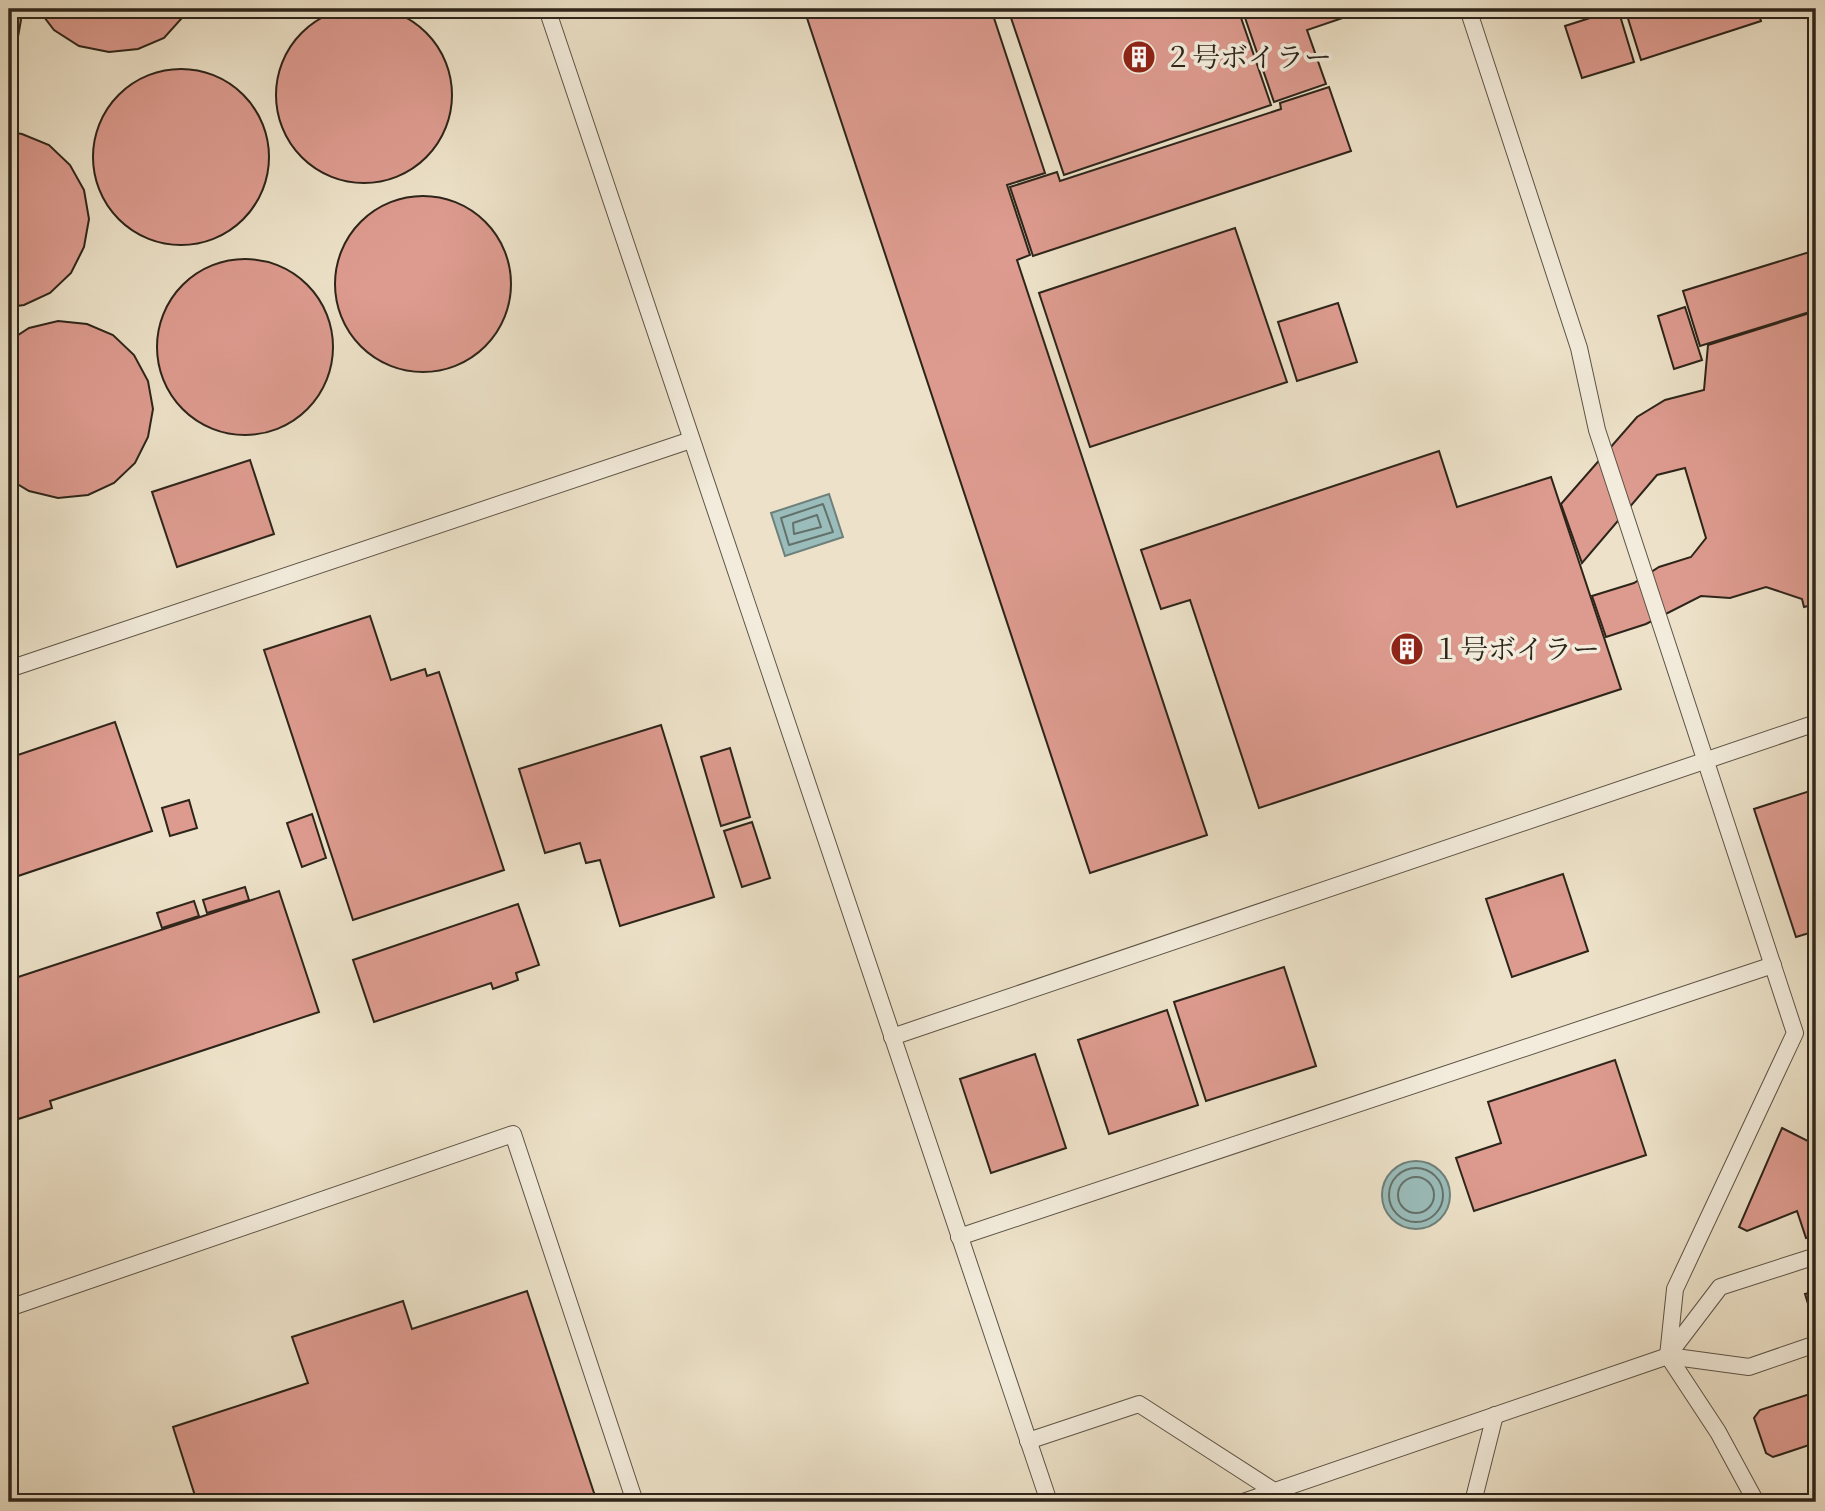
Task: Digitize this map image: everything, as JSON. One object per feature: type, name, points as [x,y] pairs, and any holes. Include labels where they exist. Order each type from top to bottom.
[{"type":"lane","points":[[547,9],[1049,1502]]},
{"type":"lane","points":[[1468,9],[1579,348],[1597,430],[1795,1033],[1675,1289],[1668,1356],[1718,1432],[1756,1502]]},
{"type":"lane","points":[[9,669],[691,440]]},
{"type":"lane","points":[[892,1037],[1816,723]]},
{"type":"lane","points":[[959,1237],[1773,965]]},
{"type":"lane","points":[[9,1308],[513,1134],[635,1502]]},
{"type":"lane","points":[[1668,1356],[1720,1287],[1816,1256]]},
{"type":"lane","points":[[1243,1502],[1668,1356],[1749,1367],[1816,1344]]},
{"type":"lane","points":[[1028,1441],[1139,1404],[1274,1491]]},
{"type":"lane","points":[[1473,1502],[1495,1415]]},
{"type":"water","points":[[829,494],[843,537],[785,556],[771,513]]},
{"type":"water","points":[[1416,1161],[1429,1163],[1440,1171],[1448,1182],[1448,1208],[1440,1219],[1429,1227],[1416,1229],[1403,1227],[1392,1219],[1384,1208],[1382,1195],[1384,1182],[1392,1171],[1403,1163]]},
{"type":"building","points":[[364,7],[398,14],[426,33],[445,61],[452,95],[445,129],[426,157],[398,176],[364,183],[330,176],[302,157],[283,129],[276,95],[283,61],[302,33],[330,14]]},
{"type":"building","points":[[9,9],[19,9],[21,20],[16,48],[9,62]]},
{"type":"building","points":[[38,9],[190,9],[164,38],[138,49],[109,52],[79,46],[54,30]]},
{"type":"building","points":[[804,9],[991,9],[1045,173],[1007,185],[1030,255],[1017,260],[1207,835],[1090,873]]},
{"type":"building","name":"２号ボイラー","points":[[1008,9],[1238,9],[1271,105],[1064,175]]},
{"type":"building","points":[[1242,9],[1369,9],[1307,30],[1326,84],[1274,102]]},
{"type":"building","points":[[1618,9],[1634,62],[1582,78],[1565,26]]},
{"type":"building","points":[[1625,9],[1757,9],[1761,21],[1641,60]]},
{"type":"building","points":[[181,69],[215,76],[243,95],[262,123],[269,157],[262,191],[243,219],[215,238],[181,245],[147,238],[119,219],[100,191],[93,157],[100,123],[119,95],[147,76]]},
{"type":"building","points":[[1329,87],[1351,151],[1033,256],[1010,187],[1057,172],[1060,181],[1281,109],[1280,103]]},
{"type":"building","points":[[9,132],[22,134],[49,145],[70,165],[84,190],[89,219],[84,247],[71,273],[50,293],[24,305],[9,307]]},
{"type":"building","points":[[423,196],[457,203],[485,222],[504,250],[511,284],[504,318],[485,346],[457,365],[423,372],[389,365],[361,346],[342,318],[335,284],[342,250],[361,222],[389,203]]},
{"type":"building","points":[[1235,228],[1287,382],[1090,447],[1039,293]]},
{"type":"building","points":[[1816,250],[1816,310],[1700,346],[1683,291]]},
{"type":"building","points":[[245,259],[279,266],[307,285],[326,313],[333,347],[326,381],[307,409],[279,428],[245,435],[211,428],[183,409],[164,381],[157,347],[164,313],[183,285],[211,266]]},
{"type":"building","points":[[1338,303],[1357,362],[1297,381],[1278,322]]},
{"type":"building","points":[[1685,307],[1702,360],[1674,369],[1658,316]]},
{"type":"building","points":[[1816,311],[1816,604],[1804,607],[1802,599],[1766,587],[1730,598],[1701,596],[1646,624],[1606,637],[1592,596],[1634,583],[1659,567],[1691,557],[1706,538],[1685,468],[1657,475],[1582,563],[1561,504],[1637,417],[1665,400],[1704,390],[1708,345]]},
{"type":"building","points":[[58,321],[87,324],[113,335],[134,355],[148,381],[153,409],[148,437],[135,463],[114,483],[88,495],[58,498],[29,491],[9,479],[9,341],[29,328]]},
{"type":"building","name":"１号ボイラー","points":[[1439,451],[1457,507],[1551,477],[1621,689],[1259,808],[1190,600],[1161,609],[1141,550]]},
{"type":"building","points":[[250,460],[274,534],[177,567],[152,492]]},
{"type":"building","points":[[370,616],[391,680],[425,669],[427,676],[439,672],[504,870],[353,920],[264,650]]},
{"type":"building","points":[[115,722],[152,831],[9,879],[9,758]]},
{"type":"building","points":[[661,725],[714,897],[620,926],[600,860],[586,863],[580,843],[545,853],[519,769]]},
{"type":"building","points":[[730,748],[750,817],[721,826],[701,757]]},
{"type":"building","points":[[1816,789],[1816,931],[1796,937],[1754,809]]},
{"type":"building","points":[[189,800],[197,828],[170,836],[162,808]]},
{"type":"building","points":[[312,814],[326,858],[302,867],[287,823]]},
{"type":"building","points":[[752,822],[770,878],[742,887],[724,831]]},
{"type":"building","points":[[1563,874],[1588,951],[1512,977],[1486,899]]},
{"type":"building","points":[[245,887],[249,900],[207,913],[203,900]]},
{"type":"building","points":[[279,891],[319,1012],[50,1101],[52,1108],[9,1122],[9,980]]},
{"type":"building","points":[[194,901],[199,916],[162,928],[157,913]]},
{"type":"building","points":[[518,904],[539,965],[516,973],[518,980],[493,989],[491,983],[374,1022],[353,960]]},
{"type":"building","points":[[1284,967],[1316,1066],[1206,1101],[1174,1002]]},
{"type":"building","points":[[1167,1010],[1198,1105],[1109,1134],[1078,1040]]},
{"type":"building","points":[[1035,1054],[1066,1148],[991,1173],[960,1079]]},
{"type":"building","points":[[1615,1060],[1646,1155],[1474,1211],[1456,1158],[1501,1143],[1488,1102]]},
{"type":"building","points":[[1782,1128],[1816,1145],[1816,1162],[1810,1174],[1816,1191],[1816,1235],[1806,1238],[1797,1211],[1747,1231],[1739,1227]]},
{"type":"building","points":[[527,1291],[597,1502],[197,1502],[173,1427],[308,1383],[292,1337],[403,1301],[412,1329]]},
{"type":"building","points":[[1816,1291],[1816,1304],[1809,1307],[1805,1294]]},
{"type":"building","points":[[1816,1392],[1816,1459],[1812,1444],[1773,1457],[1766,1453],[1754,1418],[1760,1410]]},
{"type":"place","name":"２号ボイラー","points":[[1139,57]]},
{"type":"place","name":"１号ボイラー","points":[[1407,649]]}]
